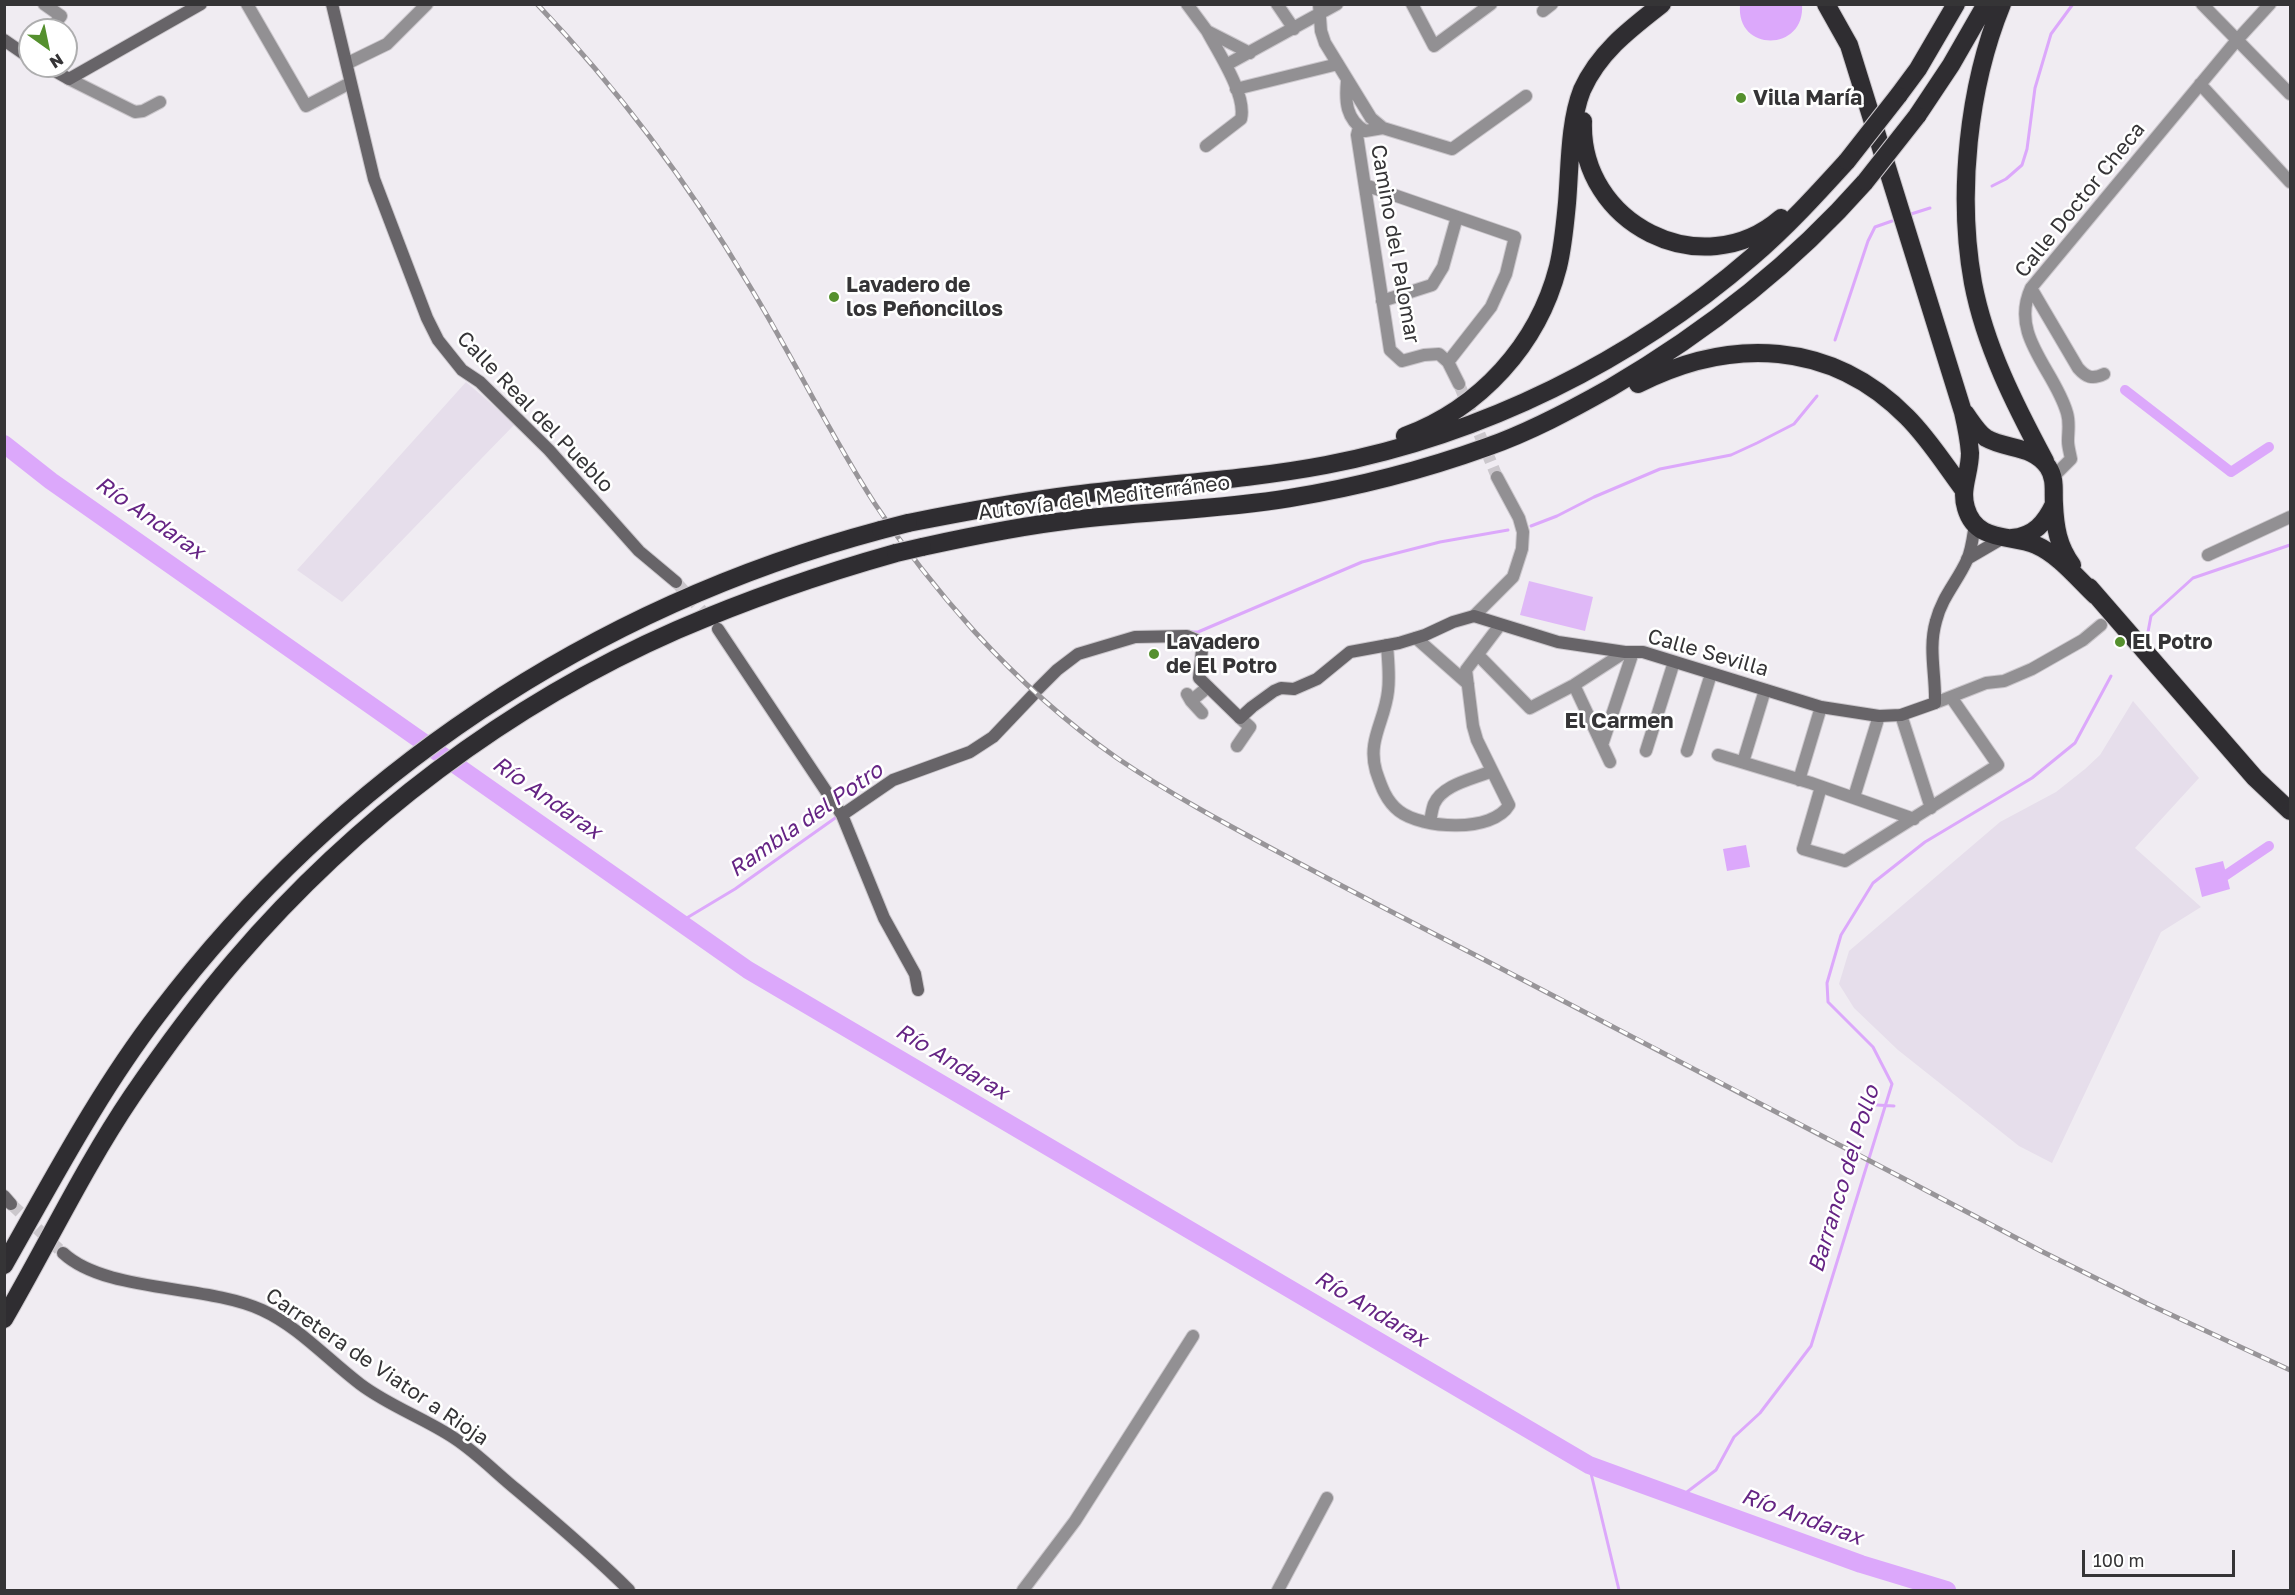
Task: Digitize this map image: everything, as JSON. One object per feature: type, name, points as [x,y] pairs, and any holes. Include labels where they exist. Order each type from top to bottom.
[{"type":"highway","points":[[1364,458],[1386,443],[1435,422],[1479,394],[1524,344],[1543,309],[1558,266],[1565,223],[1573,131],[1582,91],[1603,56],[1616,40],[1662,4]]},
{"type":"highway","points":[[1826,4],[1848,45],[1964,412],[1970,454],[1965,481],[1966,510],[1975,524],[1991,535],[2035,544],[2053,555],[2096,596],[2255,778],[2290,811]]},
{"type":"highway","name":"Autovía del Mediterráneo","points":[[4,1265],[87,1121],[129,1055],[159,1012],[232,925],[322,832],[402,765],[483,708],[545,669],[618,629],[713,586],[812,549],[908,523],[1074,494],[1263,475],[1364,458],[1466,427],[1526,401],[1611,358],[1653,332],[1752,257],[1824,187],[1847,161],[1918,69],[1956,4]]},
{"type":"highway","name":"Autovía del Mediterráneo","points":[[4,1319],[109,1133],[169,1044],[235,960],[265,926],[342,850],[386,811],[476,743],[568,686],[675,631],[810,578],[896,553],[997,531],[1073,520],[1248,504],[1342,489],[1390,477],[1490,446],[1578,406],[1702,330],[1795,255],[1865,182],[1917,116],[1951,65],[1986,4]]},
{"type":"highway","points":[[2002,4],[1986,50],[1970,132],[1966,199],[1973,284],[1986,331],[2006,384],[2054,483],[2057,539],[2064,553],[2096,596]]},
{"type":"highway","points":[[1592,73],[1584,107],[1583,133],[1587,159],[1595,179],[1608,198],[1627,218],[1645,232],[1677,244],[1707,247],[1734,244],[1754,236],[1773,224],[1800,201],[1824,187]]},
{"type":"highway","points":[[1578,406],[1608,399],[1661,372],[1699,359],[1763,353],[1813,359],[1833,365],[1869,385],[1887,399],[1925,436],[1965,481]]},
{"type":"highway","points":[[1964,412],[1985,437],[2035,454],[2050,473]]},
{"type":"highway","points":[[1965,481],[1975,461],[1989,451],[2005,445]]},
{"type":"highway","points":[[2003,538],[2021,537],[2035,531],[2047,519],[2054,504]]},
{"type":"street","points":[[44,4],[61,15],[59,18]]},
{"type":"street","points":[[78,73],[201,4]]},
{"type":"street","points":[[247,4],[306,106],[350,83]]},
{"type":"street","points":[[348,63],[387,44],[427,4]]},
{"type":"street","points":[[1187,4],[1207,31],[1226,65],[1243,112],[1241,119],[1206,146]]},
{"type":"street","points":[[1277,4],[1294,29]]},
{"type":"street","points":[[1226,65],[1294,29],[1319,9],[1337,4]]},
{"type":"street","points":[[1412,4],[1434,46],[1491,4]]},
{"type":"street","points":[[2202,4],[2290,94]]},
{"type":"street","name":"Calle Doctor Checa","points":[[2050,473],[2071,459],[2069,430],[2067,413],[2060,396],[2026,330],[2024,314],[2031,288],[2237,40],[2270,4]]},
{"type":"street","name":"Calle Real del Pueblo","points":[[334,6],[374,179],[427,318],[438,340],[462,370],[480,382],[536,436],[639,551],[676,582]]},
{"type":"street","points":[[1319,9],[1325,43],[1371,117],[1383,128]]},
{"type":"street","points":[[1207,31],[1250,53]]},
{"type":"street","points":[[4,40],[18,50]]},
{"type":"street","points":[[1236,89],[1338,64]]},
{"type":"street","points":[[69,78],[135,112],[143,111],[160,102]]},
{"type":"street","name":"Camino del Palomar","points":[[1347,81],[1345,101],[1352,117],[1365,131],[1383,128],[1452,149],[1526,96]]},
{"type":"street","points":[[2200,84],[2290,182]]},
{"type":"street","name":"Camino del Palomar","points":[[1359,127],[1357,135],[1390,350],[1402,361],[1424,355],[1439,354],[1448,362],[1459,384]]},
{"type":"street","points":[[1365,185],[1515,237],[1506,274],[1491,307],[1448,362]]},
{"type":"street","points":[[1382,301],[1432,285],[1443,267],[1457,217]]},
{"type":"street","points":[[2031,288],[2078,368],[2086,376],[2096,378],[2104,374]]},
{"type":"street","points":[[1240,718],[1274,691],[1281,688],[1294,689],[1317,679],[1330,666],[1350,652],[1416,638],[1453,622],[1474,616],[1512,577],[1522,549],[1523,532],[1519,518],[1497,477]]},
{"type":"street","points":[[2208,555],[2290,517]]},
{"type":"street","points":[[1935,703],[1936,681],[1931,653],[1935,624],[1945,594],[1967,559],[1975,524]]},
{"type":"street","points":[[1967,559],[2003,538]]},
{"type":"street","name":"Calle Sevilla","points":[[1474,616],[1558,642],[1643,652],[1821,707],[1879,716],[1901,716],[1986,683],[2004,681],[2032,669],[2083,640],[2101,625]]},
{"type":"street","points":[[1387,645],[1388,692],[1374,738],[1372,754],[1385,795],[1400,812],[1413,818],[1448,826],[1496,818],[1504,813],[1509,805],[1473,726],[1466,670],[1500,625]]},
{"type":"street","points":[[718,629],[842,815],[884,918],[915,974],[918,990]]},
{"type":"street","points":[[842,815],[893,780],[970,752],[993,737],[1057,670],[1078,654],[1135,637],[1187,636],[1199,641],[1202,650],[1199,678],[1250,727],[1237,746]]},
{"type":"street","points":[[1416,638],[1468,684]]},
{"type":"street","points":[[1478,655],[1530,708],[1629,652]]},
{"type":"street","points":[[1602,745],[1629,652]]},
{"type":"street","points":[[1646,751],[1674,662]]},
{"type":"street","points":[[1687,752],[1711,674]]},
{"type":"street","points":[[1574,685],[1610,762]]},
{"type":"street","points":[[1202,713],[1189,698],[1208,687]]},
{"type":"street","points":[[1743,762],[1765,690]]},
{"type":"street","points":[[1821,786],[1803,849],[1845,861],[1998,765],[1952,697]]},
{"type":"street","points":[[1799,780],[1821,707]]},
{"type":"street","points":[[1854,798],[1879,716]]},
{"type":"street","points":[[1901,716],[1931,808]]},
{"type":"street","points":[[1718,755],[1821,786],[1914,819]]},
{"type":"street","points":[[1430,822],[1434,803],[1450,787],[1492,771]]},
{"type":"street","name":"Carretera de Viator a Rioja","points":[[63,1253],[87,1269],[129,1281],[222,1297],[247,1304],[276,1317],[312,1343],[361,1385],[465,1446],[629,1590]]},
{"type":"street","points":[[1023,1590],[1075,1521],[1193,1336]]},
{"type":"street","points":[[1278,1590],[1327,1498]]},
{"type":"shaded area","points":[[1802,4],[1800,20],[1793,31],[1783,38],[1771,41],[1759,38],[1749,32],[1742,21],[1740,5]]},
{"type":"shaded area","points":[[466,382],[515,424],[342,602],[297,570]]},
{"type":"shaded area","points":[[1529,581],[1593,597],[1585,631],[1520,615]]},
{"type":"shaded area","points":[[2133,701],[2199,778],[2135,848],[2201,907],[2161,932],[2052,1163],[2019,1146],[1898,1050],[1854,1008],[1839,984],[1849,951],[2000,822],[2056,792],[2085,769],[2100,755]]},
{"type":"shaded area","points":[[1746,845],[1750,867],[1727,871],[1723,849]]},
{"type":"shaded area","points":[[2223,861],[2230,889],[2202,897],[2195,868]]},
{"type":"waterway","name":"Rambla del Potro","points":[[1992,186],[2006,179],[2022,165],[2027,149],[2035,88],[2051,34],[2073,4]]},
{"type":"waterway","name":"Rambla del Potro","points":[[1911,214],[1930,208]]},
{"type":"waterway","name":"Rambla del Potro","points":[[1835,340],[1868,241],[1875,227],[1892,221]]},
{"type":"waterway","points":[[2125,390],[2231,472],[2269,447]]},
{"type":"waterway","name":"Rambla del Potro","points":[[1531,526],[1660,469],[1731,455],[1794,424],[1817,396]]},
{"type":"waterway","name":"Río Andarax","points":[[4,444],[51,481],[748,970],[1589,1465],[1861,1564],[1947,1590]]},
{"type":"waterway","name":"Rambla del Potro","points":[[1191,632],[1198,632],[1362,562],[1440,542],[1508,530]]},
{"type":"waterway","name":"Barranco del Pollo","points":[[2148,632],[2151,616],[2193,578],[2290,545]]},
{"type":"waterway","name":"Barranco del Pollo","points":[[1679,1498],[1716,1470],[1734,1437],[1760,1413],[1811,1346],[1892,1084],[1873,1047],[1828,1002],[1827,983],[1841,935],[1873,883],[1925,842],[2032,778],[2075,743],[2111,676]]},
{"type":"waterway","name":"Rambla del Potro","points":[[680,922],[735,889],[838,816]]},
{"type":"waterway","points":[[2226,875],[2269,846]]},
{"type":"waterway","name":"Barranco del Pollo","points":[[1877,1105],[1894,1106]]},
{"type":"waterway","points":[[1589,1465],[1619,1590]]},
{"type":"tunnel","points":[[1459,384],[1497,477]]},
{"type":"tunnel","points":[[676,582],[711,621]]},
{"type":"tunnel","points":[[11,1204],[63,1253]]},
{"type":"railway","points":[[537,4],[596,70],[677,174],[726,247],[765,312],[858,477],[910,553],[947,600],[990,648],[1024,682],[1078,729],[1117,758],[1178,796],[1331,880],[2041,1251],[2290,1370]]},
{"type":"place","name":"Villa María","points":[[1741,98]]},
{"type":"place","name":"Lavadero de los Peñoncillos","points":[[834,297]]},
{"type":"place","name":"El Potro","points":[[2120,642]]},
{"type":"place","name":"Lavadero de El Potro","points":[[1154,654]]},
{"type":"district","name":"El Carmen","points":[[1619,721]]}]
